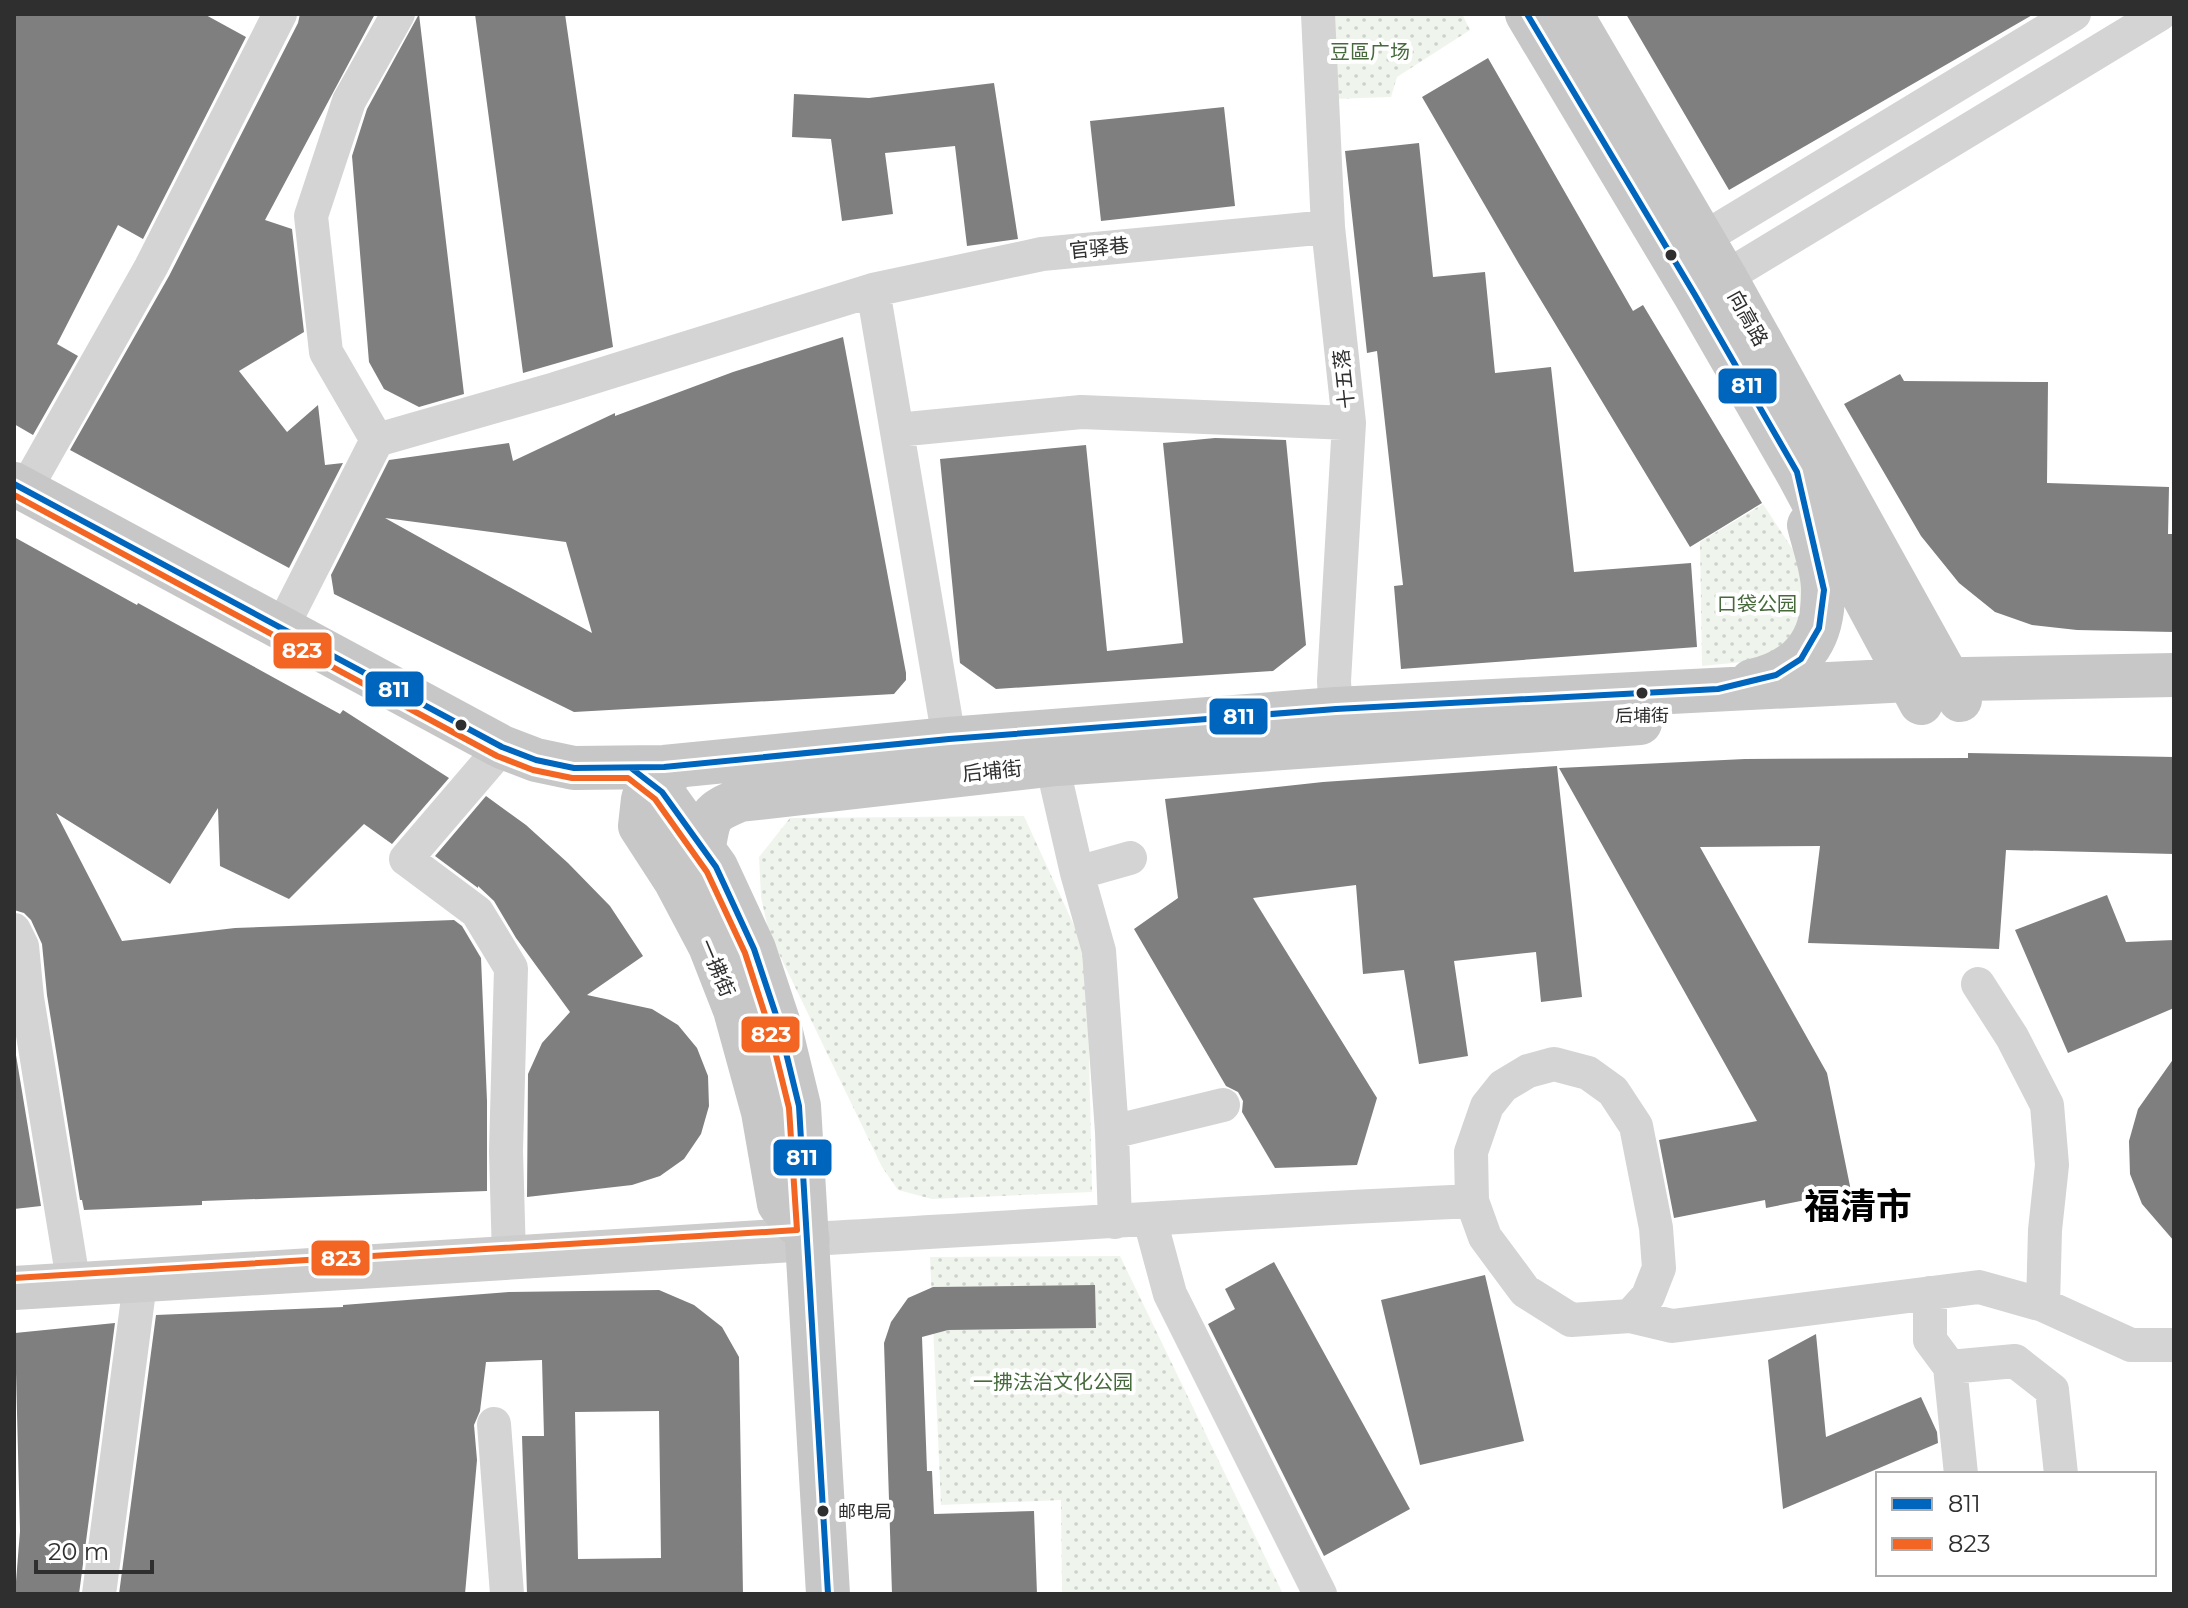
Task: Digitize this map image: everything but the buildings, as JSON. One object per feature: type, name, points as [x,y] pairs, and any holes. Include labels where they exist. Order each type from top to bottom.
[{"type":"main road","name":"向高路","points":[[1527,14],[1710,286],[1937,694]]},
{"type":"main road","name":"向高路","points":[[1571,14],[1687,249]]},
{"type":"main road","name":"向高路","points":[[1710,286],[1797,472],[1937,694]]},
{"type":"main road","name":"向高路","points":[[1718,689],[1776,675],[1801,659],[1819,628],[1824,590],[1797,472]]},
{"type":"main road","points":[[20,487],[502,747],[536,760],[574,768],[656,773]]},
{"type":"main road","name":"后埔街","points":[[656,773],[949,739],[1703,718],[1937,694],[2174,675]]},
{"type":"main road","name":"后埔街","points":[[704,847],[707,826],[717,809],[740,800],[1057,764],[1337,727],[1718,689],[1937,694],[2174,706]]},
{"type":"main road","name":"一拂街","points":[[656,773],[716,867],[754,949],[779,1024],[799,1106],[808,1239]]},
{"type":"main road","name":"一拂街","points":[[656,773],[643,799],[640,826],[675,880],[710,946],[735,1010],[763,1112],[779,1204],[808,1239]]},
{"type":"main road","points":[[808,1239],[828,1594]]},
{"type":"street","points":[[20,487],[151,267],[280,14]]},
{"type":"street","points":[[281,629],[377,440],[326,352],[311,216],[349,101],[398,14]]},
{"type":"street","name":"十五落","points":[[1318,14],[1328,227],[1349,423],[1334,681],[1337,727]]},
{"type":"street","points":[[1687,249],[2074,14]]},
{"type":"street","points":[[1710,286],[2160,14]]},
{"type":"street","name":"官驿巷","points":[[377,440],[555,389],[873,290],[1042,254],[1328,227]]},
{"type":"street","points":[[873,290],[949,739]]},
{"type":"street","points":[[897,430],[1081,412],[1349,423]]},
{"type":"street","points":[[502,747],[406,859],[477,912],[511,968],[506,1151],[509,1257]]},
{"type":"street","points":[[1057,764],[1057,786],[1099,951],[1115,1222]]},
{"type":"street","points":[[1077,873],[1130,858]]},
{"type":"street","points":[[14,930],[22,946],[27,998],[74,1286]]},
{"type":"street","points":[[1978,984],[2012,1037],[2047,1105],[2052,1165],[2045,1230],[2043,1305]]},
{"type":"street","points":[[1630,1316],[1648,1296],[1659,1268],[1656,1228],[1636,1126],[1613,1091],[1588,1073],[1554,1064],[1528,1071],[1503,1086],[1487,1106],[1471,1152],[1472,1201],[1485,1237],[1525,1291],[1571,1320],[1630,1316],[1672,1326],[1979,1287],[2043,1305],[2131,1345],[2174,1345]]},
{"type":"street","points":[[1112,1132],[1223,1105]]},
{"type":"street","points":[[14,1288],[140,1283],[509,1257],[1150,1220],[1235,1212],[1472,1201]]},
{"type":"street","points":[[1150,1220],[1170,1294],[1320,1594]]},
{"type":"street","points":[[99,1594],[140,1283]]},
{"type":"street","points":[[1930,1293],[1930,1340],[1950,1367],[1961,1472]]},
{"type":"street","points":[[1950,1367],[2015,1361],[2052,1390],[2061,1472]]},
{"type":"street","points":[[494,1424],[507,1594]]},
{"type":"green space","name":"豆區广场","points":[[1330,14],[1462,14],[1470,30],[1397,77],[1391,97],[1334,99]]},
{"type":"green space","name":"口袋公园","points":[[1763,504],[1801,562],[1811,586],[1782,658],[1702,666],[1700,542]]},
{"type":"green space","points":[[1024,816],[1087,954],[1092,1192],[932,1199],[898,1190],[882,1167],[769,933],[761,897],[759,857],[790,818]]},
{"type":"green space","name":"一拂法治文化公园","points":[[1120,1256],[1283,1594],[1062,1594],[1061,1500],[941,1505],[930,1257]]},
{"type":"transit line","name":"811","points":[[14,484],[502,747],[536,760],[574,768],[664,767],[949,739],[1336,709],[1718,689],[1776,675],[1801,659],[1819,628],[1824,590],[1797,472],[1527,14]]},
{"type":"transit line","name":"823","points":[[14,495],[497,756],[533,770],[572,778],[628,778],[655,799],[707,872],[745,953],[769,1027],[789,1108],[797,1230],[14,1278]]},
{"type":"transit line","name":"811","points":[[631,768],[662,792],[716,867],[754,949],[779,1024],[799,1106],[828,1594]]},
{"type":"place","name":"后埔街","points":[[1642,693]]},
{"type":"place","name":"邮电局","points":[[823,1511]]},
{"type":"district","name":"福清市","points":[[1858,1206]]}]
